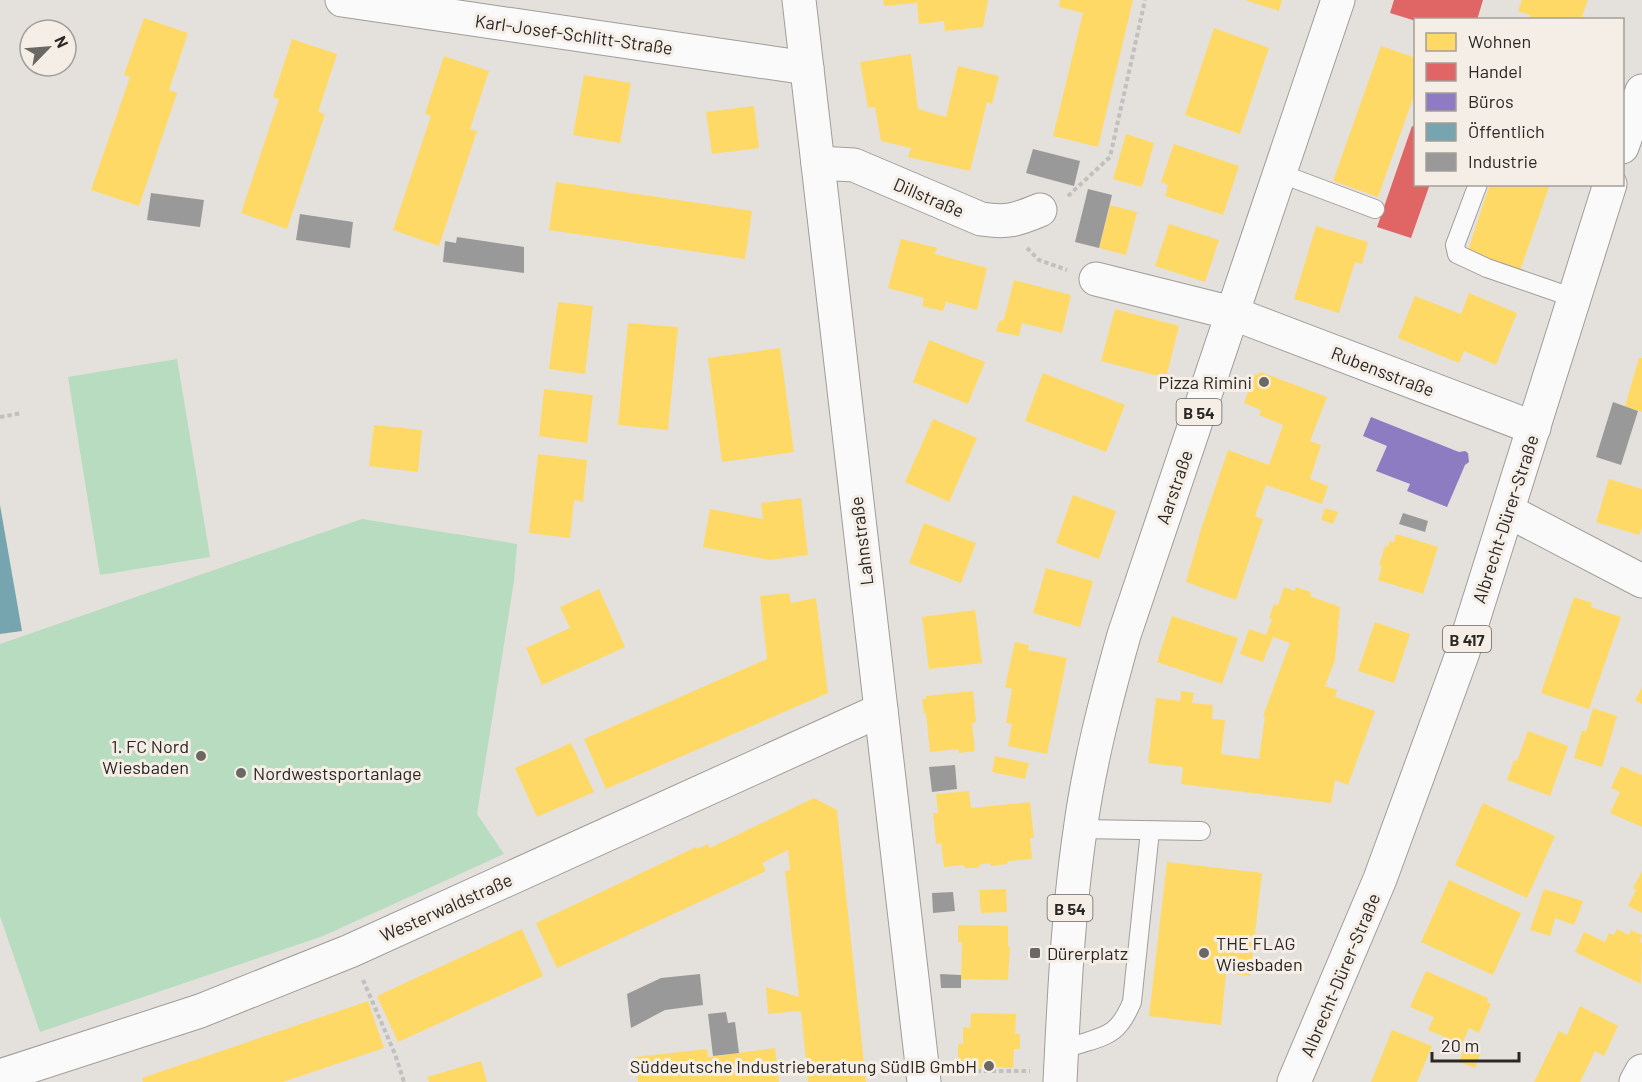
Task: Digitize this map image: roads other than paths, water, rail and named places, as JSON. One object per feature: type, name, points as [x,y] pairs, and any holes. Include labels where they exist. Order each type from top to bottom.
[{"type":"street","name":"Karl-Josef-Schlitt-Straße","points":[[342,0],[807,68]]},
{"type":"street","name":"Lahnstraße","points":[[799,0],[881,710],[937,1077]]},
{"type":"street","name":"Aarstraße","points":[[1060,1082],[1070,908],[1080,829],[1106,699],[1124,635],[1338,0]]},
{"type":"street","points":[[1624,137],[1642,91]]},
{"type":"street","name":"Dillstraße","points":[[818,163],[854,165],[981,219],[1000,222],[1020,218],[1040,210]]},
{"type":"street","name":"Albrecht-Dürer-Straße","points":[[1294,1082],[1349,956],[1404,815],[1463,652],[1609,186]]},
{"type":"street","points":[[1096,279],[1232,313]]},
{"type":"street","name":"Rubensstraße","points":[[1232,313],[1534,428]]},
{"type":"street","points":[[1508,511],[1642,580]]},
{"type":"street","name":"Westerwaldstraße","points":[[0,1077],[200,1011],[350,951],[881,710]]},
{"type":"street","name":"Aarstraße","points":[[1065,988],[1077,1082]]},
{"type":"street","points":[[1636,1082],[1642,1071]]},
{"type":"lane","points":[[1279,173],[1375,209]]},
{"type":"lane","points":[[1477,186],[1455,245],[1457,254],[1487,268],[1574,298]]},
{"type":"lane","points":[[1080,829],[1201,831]]},
{"type":"lane","points":[[1071,1047],[1113,1032],[1124,1020],[1132,1002],[1150,831]]},
{"type":"place","name":"Pizza Rimini","points":[[1264,382]]},
{"type":"place","name":"1. FC Nord Wiesbaden","points":[[201,756]]},
{"type":"place","name":"Nordwestsportanlage","points":[[241,773]]},
{"type":"place","name":"Dürerplatz","points":[[1035,953]]},
{"type":"place","name":"THE FLAG Wiesbaden","points":[[1204,953]]},
{"type":"place","name":"Süddeutsche Industrieberatung SüdIB GmbH","points":[[989,1066]]}]
